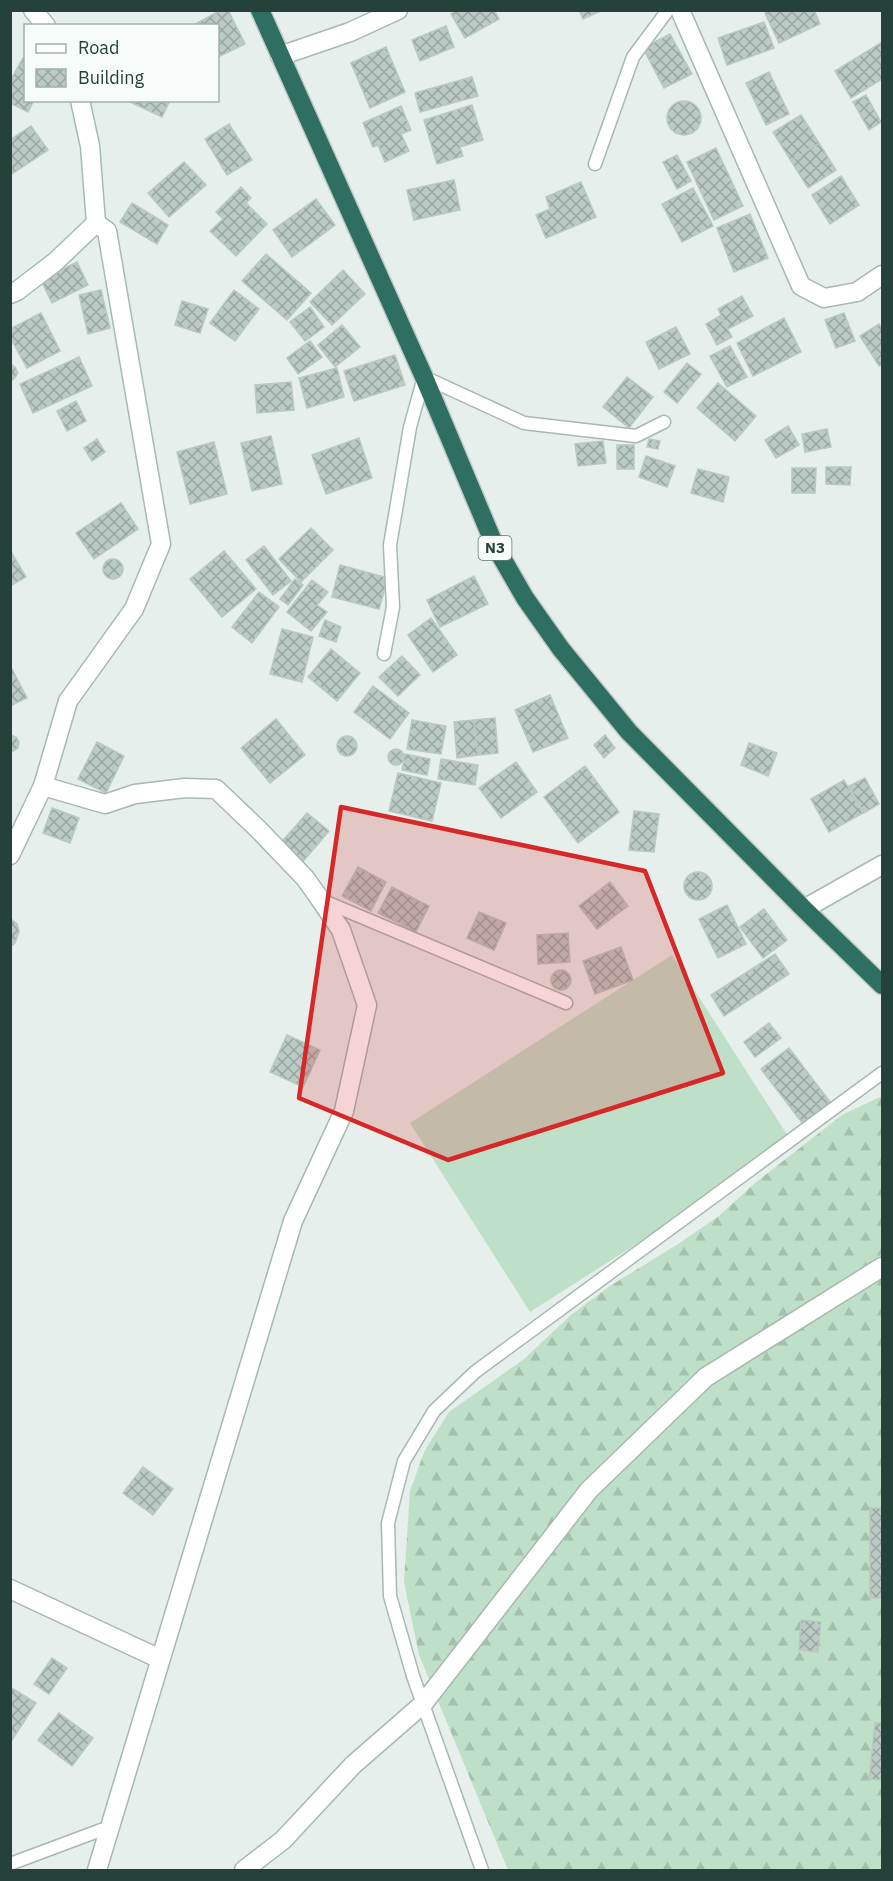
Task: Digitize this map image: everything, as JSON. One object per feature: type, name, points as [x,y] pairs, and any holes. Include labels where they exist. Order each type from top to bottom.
[{"type":"highway","name":"N3","points":[[260,10],[424,377],[495,546],[525,598],[555,641],[629,732],[882,985]]},
{"type":"street","points":[[33,10],[44,24]]},
{"type":"street","points":[[280,56],[350,32],[398,10]]},
{"type":"street","points":[[680,10],[801,286],[824,298],[857,292],[882,275]]},
{"type":"street","points":[[10,855],[44,786],[68,701],[134,609],[162,544],[107,231],[96,223],[90,146],[80,102]]},
{"type":"street","points":[[13,291],[55,262],[96,223]]},
{"type":"street","points":[[44,786],[105,804],[135,794],[185,788],[216,789],[305,878],[320,899],[341,930],[367,1005],[344,1111],[293,1221],[97,1870]]},
{"type":"street","points":[[804,909],[882,865]]},
{"type":"street","points":[[244,1870],[283,1840],[353,1765],[423,1704],[589,1490],[706,1377],[882,1267]]},
{"type":"street","points":[[10,1589],[160,1659]]},
{"type":"lane","points":[[595,164],[633,57],[668,10]]},
{"type":"lane","points":[[384,654],[393,607],[390,545],[410,427],[424,377],[524,423],[636,436],[664,422]]},
{"type":"lane","points":[[320,899],[566,1003]]},
{"type":"lane","points":[[482,1870],[413,1676],[390,1596],[388,1523],[404,1461],[434,1411],[475,1372],[882,1073]]},
{"type":"lane","points":[[10,1864],[109,1827]]},
{"type":"highlighted area","points":[[341,807],[645,871],[723,1073],[448,1160],[299,1098]]},
{"type":"green space","points":[[672,955],[793,1144],[530,1312],[410,1123]]},
{"type":"green space","points":[[882,1096],[882,1870],[508,1870],[419,1655],[404,1582],[410,1491],[425,1450],[449,1412],[524,1359],[571,1315],[610,1286],[719,1216],[755,1183],[842,1115]]},
{"type":"building","points":[[221,10],[228,10],[245,44],[219,57],[219,24],[196,24]]},
{"type":"building","points":[[457,10],[494,10],[499,19],[465,38],[451,14]]},
{"type":"building","points":[[579,10],[603,10],[583,19]]},
{"type":"building","points":[[770,10],[814,10],[820,24],[779,43],[765,13]]},
{"type":"building","points":[[764,22],[774,48],[727,65],[718,38]]},
{"type":"building","points":[[446,26],[454,47],[420,61],[412,40]]},
{"type":"building","points":[[670,34],[692,74],[664,88],[643,48]]},
{"type":"building","points":[[882,42],[882,79],[851,98],[835,71]]},
{"type":"building","points":[[386,47],[405,92],[370,108],[351,63]]},
{"type":"building","points":[[23,58],[24,102],[33,102],[28,112],[10,103],[10,81]]},
{"type":"building","points":[[769,72],[789,114],[766,125],[746,83]]},
{"type":"building","points":[[472,77],[478,96],[420,112],[415,93]]},
{"type":"building","points":[[866,95],[881,122],[869,130],[853,102]]},
{"type":"building","points":[[684,101],[696,106],[701,118],[696,130],[684,135],[672,130],[667,118],[672,106]]},
{"type":"building","points":[[130,102],[169,102],[162,117]]},
{"type":"building","points":[[472,105],[483,140],[460,147],[463,156],[437,164],[424,120]]},
{"type":"building","points":[[401,106],[411,130],[401,134],[409,151],[385,162],[378,145],[373,147],[363,123]]},
{"type":"building","points":[[801,115],[819,143],[791,161],[773,132]]},
{"type":"building","points":[[229,124],[252,160],[227,175],[205,139]]},
{"type":"building","points":[[31,126],[48,150],[12,174],[10,140]]},
{"type":"building","points":[[819,143],[836,170],[808,188],[791,161]]},
{"type":"building","points":[[716,148],[743,206],[714,220],[687,162]]},
{"type":"building","points":[[677,155],[691,181],[677,189],[663,162]]},
{"type":"building","points":[[184,162],[206,185],[169,217],[148,193]]},
{"type":"building","points":[[841,176],[859,205],[830,224],[812,195]]},
{"type":"building","points":[[454,180],[460,210],[414,220],[407,190]]},
{"type":"building","points":[[581,182],[596,217],[546,238],[536,215],[550,209],[546,197]]},
{"type":"building","points":[[241,187],[251,198],[246,203],[267,224],[236,256],[210,231],[223,219],[216,212]]},
{"type":"building","points":[[693,188],[713,226],[682,242],[662,204]]},
{"type":"building","points":[[316,199],[335,225],[292,257],[273,230]]},
{"type":"building","points":[[132,203],[168,225],[157,244],[120,222]]},
{"type":"building","points":[[750,214],[768,258],[734,272],[717,228]]},
{"type":"building","points":[[266,254],[311,293],[287,320],[242,281]]},
{"type":"building","points":[[77,262],[88,285],[52,303],[41,280]]},
{"type":"building","points":[[343,270],[365,294],[332,325],[310,302]]},
{"type":"building","points":[[101,290],[110,328],[88,334],[79,295]]},
{"type":"building","points":[[234,290],[259,309],[235,341],[210,323]]},
{"type":"building","points":[[742,296],[753,316],[728,329],[718,309]]},
{"type":"building","points":[[182,301],[208,309],[200,333],[175,325]]},
{"type":"building","points":[[310,307],[324,327],[305,341],[290,322]]},
{"type":"building","points":[[41,313],[60,351],[27,368],[10,337],[10,329]]},
{"type":"building","points":[[844,313],[855,341],[836,348],[825,320]]},
{"type":"building","points":[[720,316],[732,337],[717,345],[706,324]]},
{"type":"building","points":[[784,318],[801,352],[753,376],[737,343]]},
{"type":"building","points":[[879,324],[882,329],[882,364],[879,366],[860,336]]},
{"type":"building","points":[[342,325],[360,347],[335,367],[318,345]]},
{"type":"building","points":[[676,327],[690,354],[659,369],[646,342]]},
{"type":"building","points":[[310,341],[322,357],[298,374],[287,358]]},
{"type":"building","points":[[730,346],[747,377],[727,387],[710,356]]},
{"type":"building","points":[[395,355],[405,385],[354,401],[344,371]]},
{"type":"building","points":[[79,357],[92,386],[33,413],[20,384]]},
{"type":"building","points":[[687,363],[701,374],[677,403],[664,392]]},
{"type":"building","points":[[10,364],[18,373],[10,381]]},
{"type":"building","points":[[337,368],[344,397],[307,408],[299,378]]},
{"type":"building","points":[[627,377],[653,397],[629,428],[603,407]]},
{"type":"building","points":[[291,382],[294,410],[257,413],[255,385]]},
{"type":"building","points":[[718,383],[756,416],[735,441],[697,408]]},
{"type":"building","points":[[76,401],[86,421],[67,431],[57,411]]},
{"type":"building","points":[[788,426],[799,445],[776,458],[765,440]]},
{"type":"building","points":[[827,429],[831,447],[805,452],[802,434]]},
{"type":"building","points":[[271,436],[282,484],[252,491],[241,443]]},
{"type":"building","points":[[359,438],[372,478],[326,494],[312,455]]},
{"type":"building","points":[[97,439],[105,452],[92,461],[84,448]]},
{"type":"building","points":[[649,439],[660,441],[658,449],[647,447]]},
{"type":"building","points":[[603,441],[606,463],[578,466],[575,444]]},
{"type":"building","points":[[214,442],[227,494],[190,504],[177,452]]},
{"type":"building","points":[[617,445],[634,445],[634,469],[617,469]]},
{"type":"building","points":[[646,456],[675,466],[667,487],[639,477]]},
{"type":"building","points":[[826,467],[851,467],[850,485],[826,484]]},
{"type":"building","points":[[792,468],[816,468],[815,493],[792,493]]},
{"type":"building","points":[[698,469],[729,477],[723,502],[691,493]]},
{"type":"building","points":[[121,503],[138,529],[94,559],[76,533]]},
{"type":"building","points":[[311,528],[333,550],[301,582],[279,559]]},
{"type":"building","points":[[264,546],[291,581],[273,595],[246,560]]},
{"type":"building","points":[[10,550],[26,577],[10,586]]},
{"type":"building","points":[[224,551],[256,589],[222,617],[190,579]]},
{"type":"building","points":[[113,559],[120,562],[123,569],[120,576],[113,579],[106,576],[103,569],[106,562]]},
{"type":"building","points":[[340,565],[388,578],[379,609],[332,597]]},
{"type":"building","points":[[474,576],[488,604],[440,627],[427,600]]},
{"type":"building","points":[[295,579],[303,585],[288,605],[280,599]]},
{"type":"building","points":[[312,580],[328,592],[317,605],[327,612],[311,631],[287,612]]},
{"type":"building","points":[[259,592],[279,607],[252,643],[232,627]]},
{"type":"building","points":[[431,618],[457,655],[433,672],[408,635]]},
{"type":"building","points":[[325,620],[341,627],[336,642],[319,636]]},
{"type":"building","points":[[282,629],[313,637],[302,682],[270,674]]},
{"type":"building","points":[[331,649],[360,673],[337,701],[308,677]]},
{"type":"building","points":[[402,656],[420,675],[398,696],[379,677]]},
{"type":"building","points":[[12,669],[27,698],[10,706],[10,670]]},
{"type":"building","points":[[373,686],[409,713],[390,739],[354,712]]},
{"type":"building","points":[[550,695],[568,738],[533,752],[515,710]]},
{"type":"building","points":[[495,718],[498,753],[478,755],[474,720]]},
{"type":"building","points":[[276,719],[305,755],[270,783],[241,748]]},
{"type":"building","points":[[412,720],[446,726],[441,754],[407,749]]},
{"type":"building","points":[[474,720],[478,755],[457,758],[454,722]]},
{"type":"building","points":[[10,735],[16,737],[19,742],[18,748],[13,751],[10,751]]},
{"type":"building","points":[[605,735],[615,748],[604,758],[594,745]]},
{"type":"building","points":[[347,736],[354,739],[357,746],[354,753],[347,756],[340,753],[337,746],[340,739]]},
{"type":"building","points":[[97,742],[124,756],[106,793],[78,779]]},
{"type":"building","points":[[749,743],[777,753],[768,776],[741,765]]},
{"type":"building","points":[[396,749],[402,751],[404,757],[402,763],[396,765],[390,763],[388,757],[390,751]]},
{"type":"building","points":[[405,754],[430,759],[427,775],[402,770]]},
{"type":"building","points":[[441,759],[478,765],[475,785],[438,779]]},
{"type":"building","points":[[516,762],[537,792],[501,818],[479,788]]},
{"type":"building","points":[[585,766],[619,812],[578,843],[544,797]]},
{"type":"building","points":[[398,773],[441,783],[432,821],[389,811]]},
{"type":"building","points":[[865,778],[879,804],[864,813],[849,786]]},
{"type":"building","points":[[844,780],[863,813],[829,832],[811,799]]},
{"type":"building","points":[[52,808],[79,818],[70,843],[43,833]]},
{"type":"building","points":[[634,811],[659,814],[654,852],[629,850]]},
{"type":"building","points":[[307,813],[329,831],[300,865],[278,846]]},
{"type":"building","points":[[358,867],[386,882],[371,911],[342,896]]},
{"type":"building","points":[[698,872],[708,876],[712,886],[708,896],[698,900],[688,896],[684,886],[688,876]]},
{"type":"building","points":[[610,882],[628,906],[597,929],[579,906]]},
{"type":"building","points":[[392,887],[429,906],[416,932],[378,913]]},
{"type":"building","points":[[727,905],[746,944],[718,958],[699,919]]},
{"type":"building","points":[[764,909],[787,940],[763,958],[740,927]]},
{"type":"building","points":[[479,912],[506,923],[494,950],[467,938]]},
{"type":"building","points":[[10,918],[17,924],[19,931],[15,943],[10,947]]},
{"type":"building","points":[[568,933],[570,962],[538,964],[537,935]]},
{"type":"building","points":[[621,947],[633,980],[595,994],[583,961]]},
{"type":"building","points":[[775,954],[789,974],[724,1016],[711,995]]},
{"type":"building","points":[[561,970],[568,973],[571,980],[568,987],[561,990],[554,987],[551,980],[554,973]]},
{"type":"building","points":[[769,1023],[781,1038],[755,1057],[744,1042]]},
{"type":"building","points":[[287,1035],[320,1050],[303,1087],[270,1072]]},
{"type":"building","points":[[789,1048],[830,1102],[803,1124],[761,1069]]},
{"type":"building","points":[[143,1467],[173,1489],[153,1515],[123,1493]]},
{"type":"building","points":[[870,1508],[882,1508],[882,1598],[870,1598]]},
{"type":"building","points":[[801,1620],[821,1622],[818,1652],[799,1650]]},
{"type":"building","points":[[52,1658],[67,1668],[49,1694],[34,1684]]},
{"type":"building","points":[[10,1687],[36,1703],[10,1743]]},
{"type":"building","points":[[59,1713],[93,1738],[72,1766],[38,1740]]},
{"type":"building","points":[[875,1723],[882,1723],[882,1780],[869,1779]]}]
